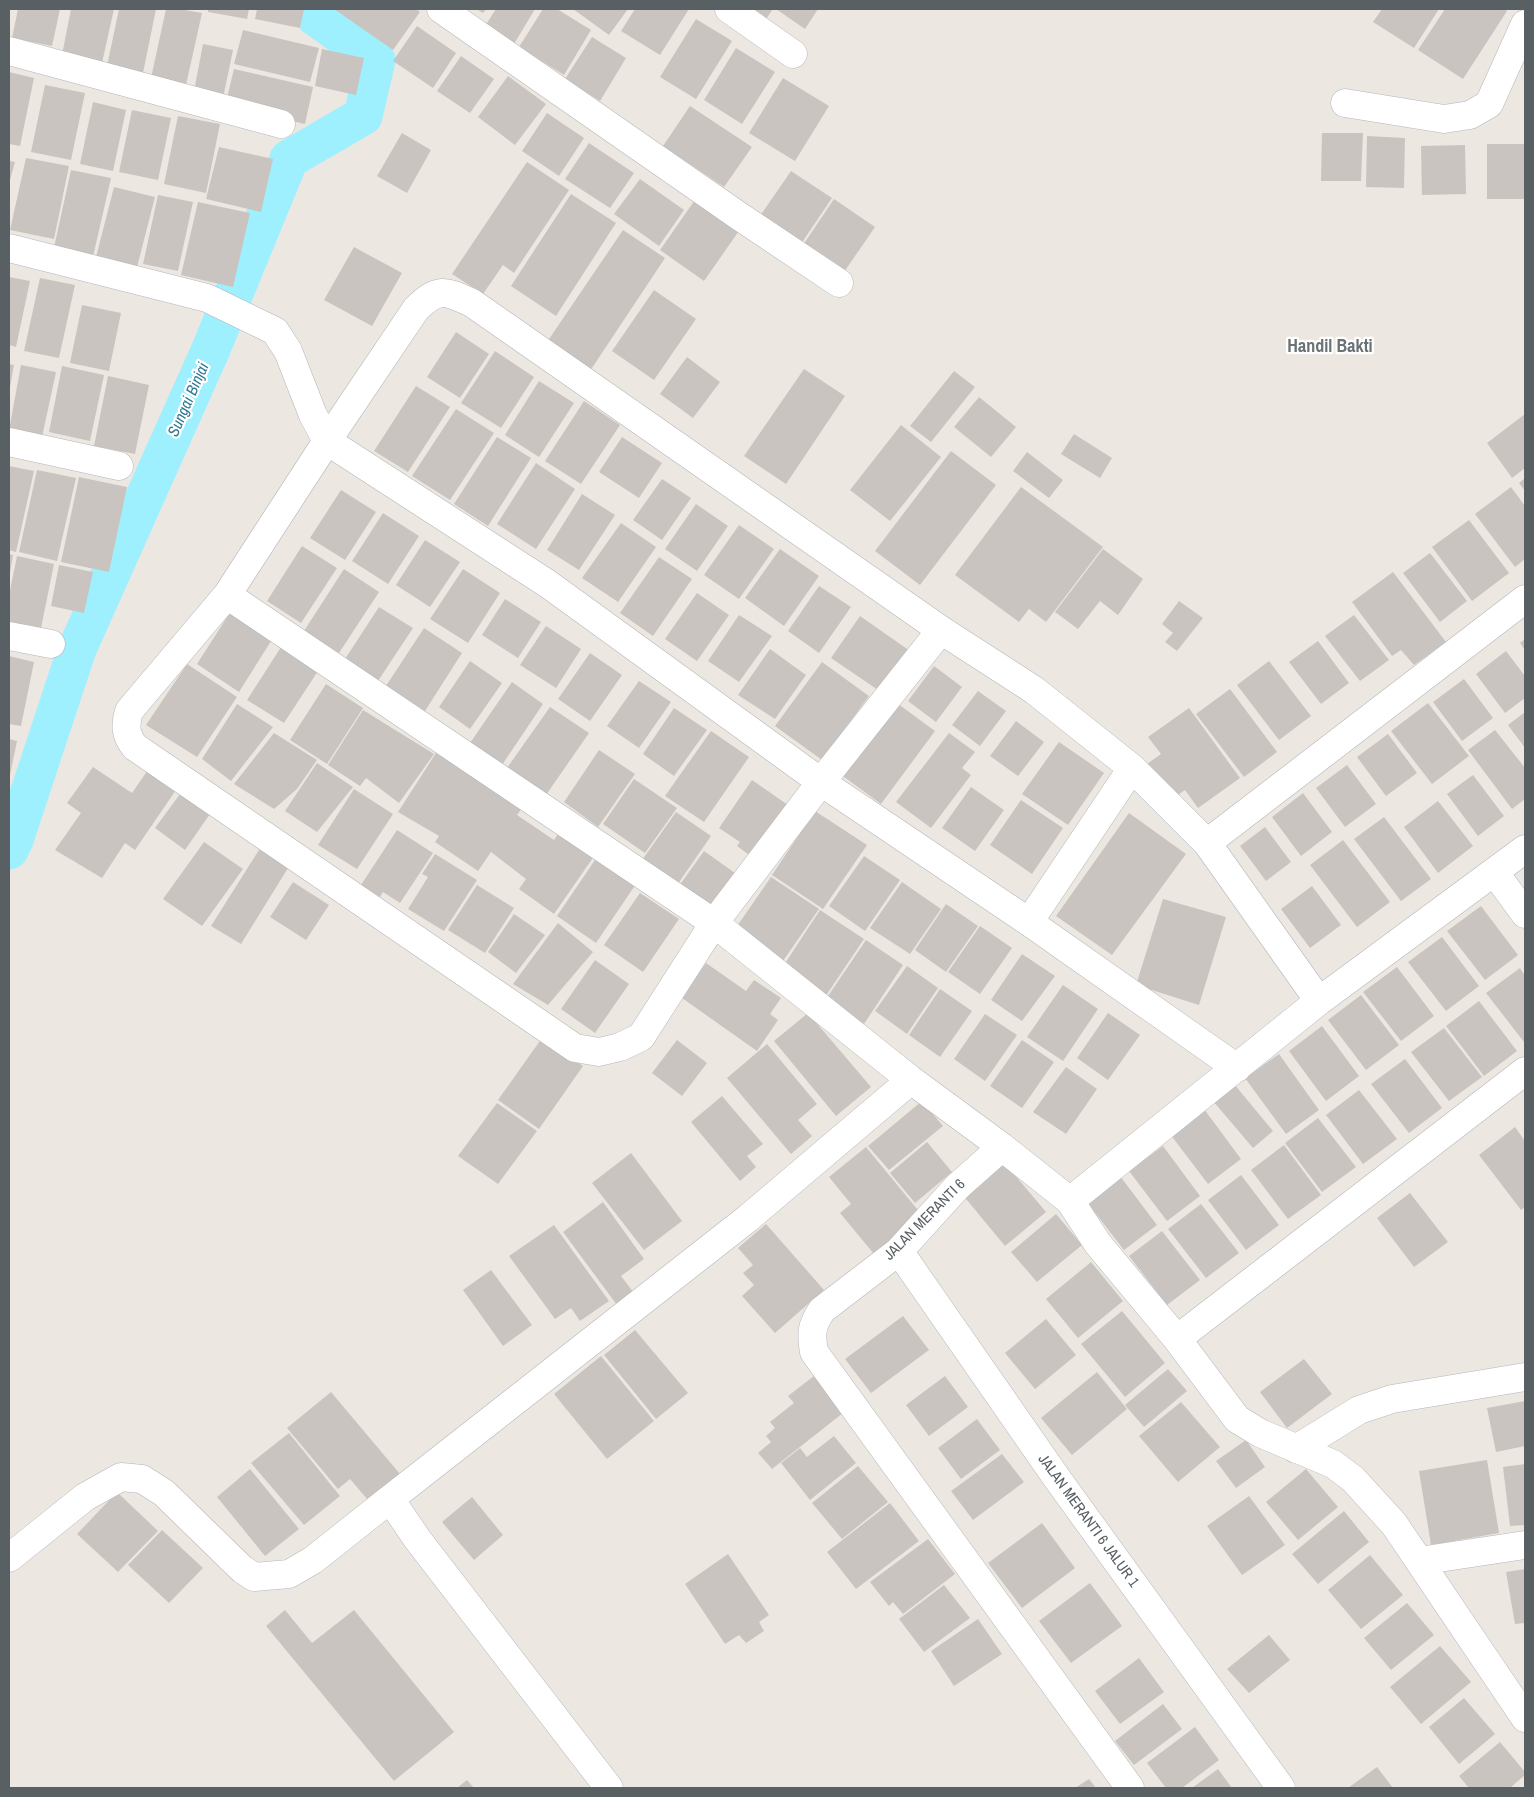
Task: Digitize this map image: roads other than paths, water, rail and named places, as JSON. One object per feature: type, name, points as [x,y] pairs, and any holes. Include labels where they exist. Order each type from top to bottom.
[{"type":"street","points":[[441,9],[739,216],[839,283]]},
{"type":"street","points":[[729,9],[793,54]]},
{"type":"street","points":[[1517,9],[1525,14]]},
{"type":"street","points":[[1345,103],[1444,119],[1470,115],[1489,104],[1525,24]]},
{"type":"street","points":[[9,51],[281,124]]},
{"type":"street","points":[[9,248],[207,298],[275,331],[288,351],[313,415],[328,441],[548,584],[821,782],[1029,922],[1237,1068]]},
{"type":"street","points":[[942,630],[821,782],[714,923],[641,1037],[620,1047],[599,1052],[574,1048],[135,747],[128,739],[126,721],[129,712],[227,595],[416,309],[426,299],[449,292],[472,303],[942,630],[1034,690],[1132,768],[1207,844],[1319,1001]]},
{"type":"street","points":[[9,442],[119,466]]},
{"type":"street","points":[[227,595],[714,923],[911,1080],[1002,1147],[1070,1201],[1098,1244],[1177,1339],[1237,1419],[1296,1449],[1333,1464],[1353,1479],[1394,1524],[1525,1716]]},
{"type":"street","points":[[1207,844],[1525,599]]},
{"type":"street","points":[[9,636],[51,644]]},
{"type":"street","points":[[1029,922],[1132,768]]},
{"type":"street","points":[[1070,1201],[1319,1001],[1525,849]]},
{"type":"street","points":[[1495,873],[1525,914]]},
{"type":"street","points":[[1177,1339],[1525,1071]]},
{"type":"street","points":[[9,1558],[85,1497],[121,1477],[142,1479],[164,1493],[242,1569],[254,1577],[289,1574],[313,1560],[747,1220],[911,1080]]},
{"type":"street","name":"JALAN MERANTI 6","points":[[1002,1147],[958,1186],[899,1251],[822,1310],[814,1322],[811,1336],[814,1352],[1130,1788]]},
{"type":"street","name":"JALAN MERANTI 6 JALUR 1","points":[[899,1251],[1062,1485],[1280,1788]]},
{"type":"street","points":[[1296,1449],[1359,1410],[1392,1399],[1525,1377]]},
{"type":"street","points":[[390,1498],[418,1540],[609,1788]]},
{"type":"street","points":[[1419,1561],[1525,1545]]},
{"type":"waterway","name":"Sungai Binjai","points":[[9,850],[14,840],[77,649],[211,349],[289,159],[363,116],[376,60],[316,17],[314,9]]},
{"type":"district","name":"Handil Bakti","points":[[1330,347]]}]
